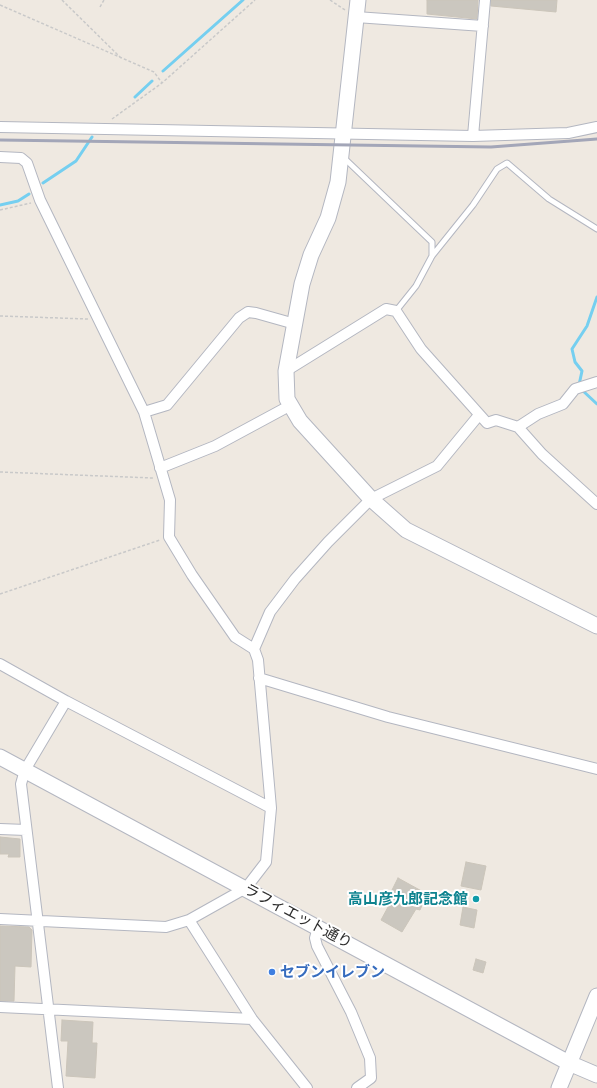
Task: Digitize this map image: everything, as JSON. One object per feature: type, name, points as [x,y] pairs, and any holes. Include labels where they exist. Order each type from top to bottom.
[{"type":"street","points":[[358,0],[338,182],[328,218],[311,255],[302,284],[286,370],[287,399],[300,421],[371,499],[406,530],[597,626]]},
{"type":"street","points":[[473,136],[485,0]]},
{"type":"street","points":[[356,17],[483,26]]},
{"type":"street","points":[[0,127],[344,135],[473,136],[568,133],[597,127]]},
{"type":"street","points":[[0,157],[21,158],[27,163],[40,200],[144,412],[170,500],[169,537],[192,575],[235,638],[254,649],[258,660],[271,808],[266,862],[246,888],[189,920],[166,927],[0,919]]},
{"type":"street","points":[[286,370],[386,309],[396,311],[420,349],[487,423],[496,420],[518,427],[542,454],[597,504]]},
{"type":"street","points":[[144,412],[167,405],[239,318],[248,312],[256,312],[295,324]]},
{"type":"street","points":[[518,427],[538,414],[563,404],[575,389],[597,382]]},
{"type":"street","points":[[161,473],[291,405]]},
{"type":"street","points":[[254,649],[270,612],[295,579],[328,542],[371,499],[437,466],[479,415]]},
{"type":"street","points":[[0,664],[66,701],[271,808]]},
{"type":"street","points":[[259,678],[388,718],[597,769]]},
{"type":"street","points":[[58,1088],[21,784],[25,770],[66,701]]},
{"type":"street","name":"ラフィエット通り","points":[[0,758],[246,888],[569,1062],[597,1074]]},
{"type":"street","points":[[0,829],[26,830]]},
{"type":"street","points":[[189,920],[252,1019],[307,1088]]},
{"type":"street","points":[[318,927],[315,938],[317,946],[351,1012],[370,1058],[371,1078],[357,1088]]},
{"type":"street","points":[[559,1088],[597,996]]},
{"type":"street","points":[[0,1007],[252,1019]]},
{"type":"lane","points":[[341,156],[366,177],[432,242],[432,256]]},
{"type":"lane","points":[[396,311],[416,286],[432,256],[472,205],[497,169],[507,164],[549,199],[597,229]]},
{"type":"path","points":[[62,0],[122,59]]},
{"type":"path","points":[[100,7],[104,0]]},
{"type":"path","points":[[98,130],[162,83],[255,0]]},
{"type":"path","points":[[330,0],[356,17]]},
{"type":"path","points":[[0,5],[154,72],[162,83]]},
{"type":"path","points":[[0,210],[40,200]]},
{"type":"path","points":[[0,316],[98,319]]},
{"type":"path","points":[[0,472],[161,473]]},
{"type":"path","points":[[0,594],[169,537]]},
{"type":"building","points":[[427,0],[478,0],[477,19],[427,14]]},
{"type":"building","points":[[491,0],[557,0],[556,12],[491,6]]},
{"type":"building","points":[[0,837],[20,839],[20,857],[8,857],[9,854],[0,854]]},
{"type":"building","points":[[466,862],[486,866],[481,890],[461,886]]},
{"type":"building","points":[[398,878],[427,894],[420,910],[416,909],[402,932],[381,920],[394,896],[390,894]]},
{"type":"building","points":[[463,907],[477,910],[474,928],[460,925]]},
{"type":"building","points":[[0,926],[29,927],[32,930],[31,967],[15,966],[14,1001],[0,1001]]},
{"type":"building","points":[[476,959],[486,962],[483,973],[473,970]]},
{"type":"building","points":[[62,1020],[93,1022],[92,1043],[97,1043],[95,1078],[66,1076],[68,1041],[61,1041]]},
{"type":"waterway","points":[[163,71],[243,0]]},
{"type":"waterway","points":[[135,97],[152,81]]},
{"type":"waterway","points":[[43,183],[76,161],[92,137]]},
{"type":"waterway","points":[[0,205],[18,201],[29,194]]},
{"type":"waterway","points":[[579,385],[582,371],[575,362],[572,349],[587,326],[597,297]]},
{"type":"waterway","points":[[582,390],[597,404]]},
{"type":"railway","points":[[0,140],[491,147],[597,139]]},
{"type":"place","name":"高山彦九郎記念館","points":[[476,899]]},
{"type":"place","name":"セブンイレブン","points":[[272,972]]}]
